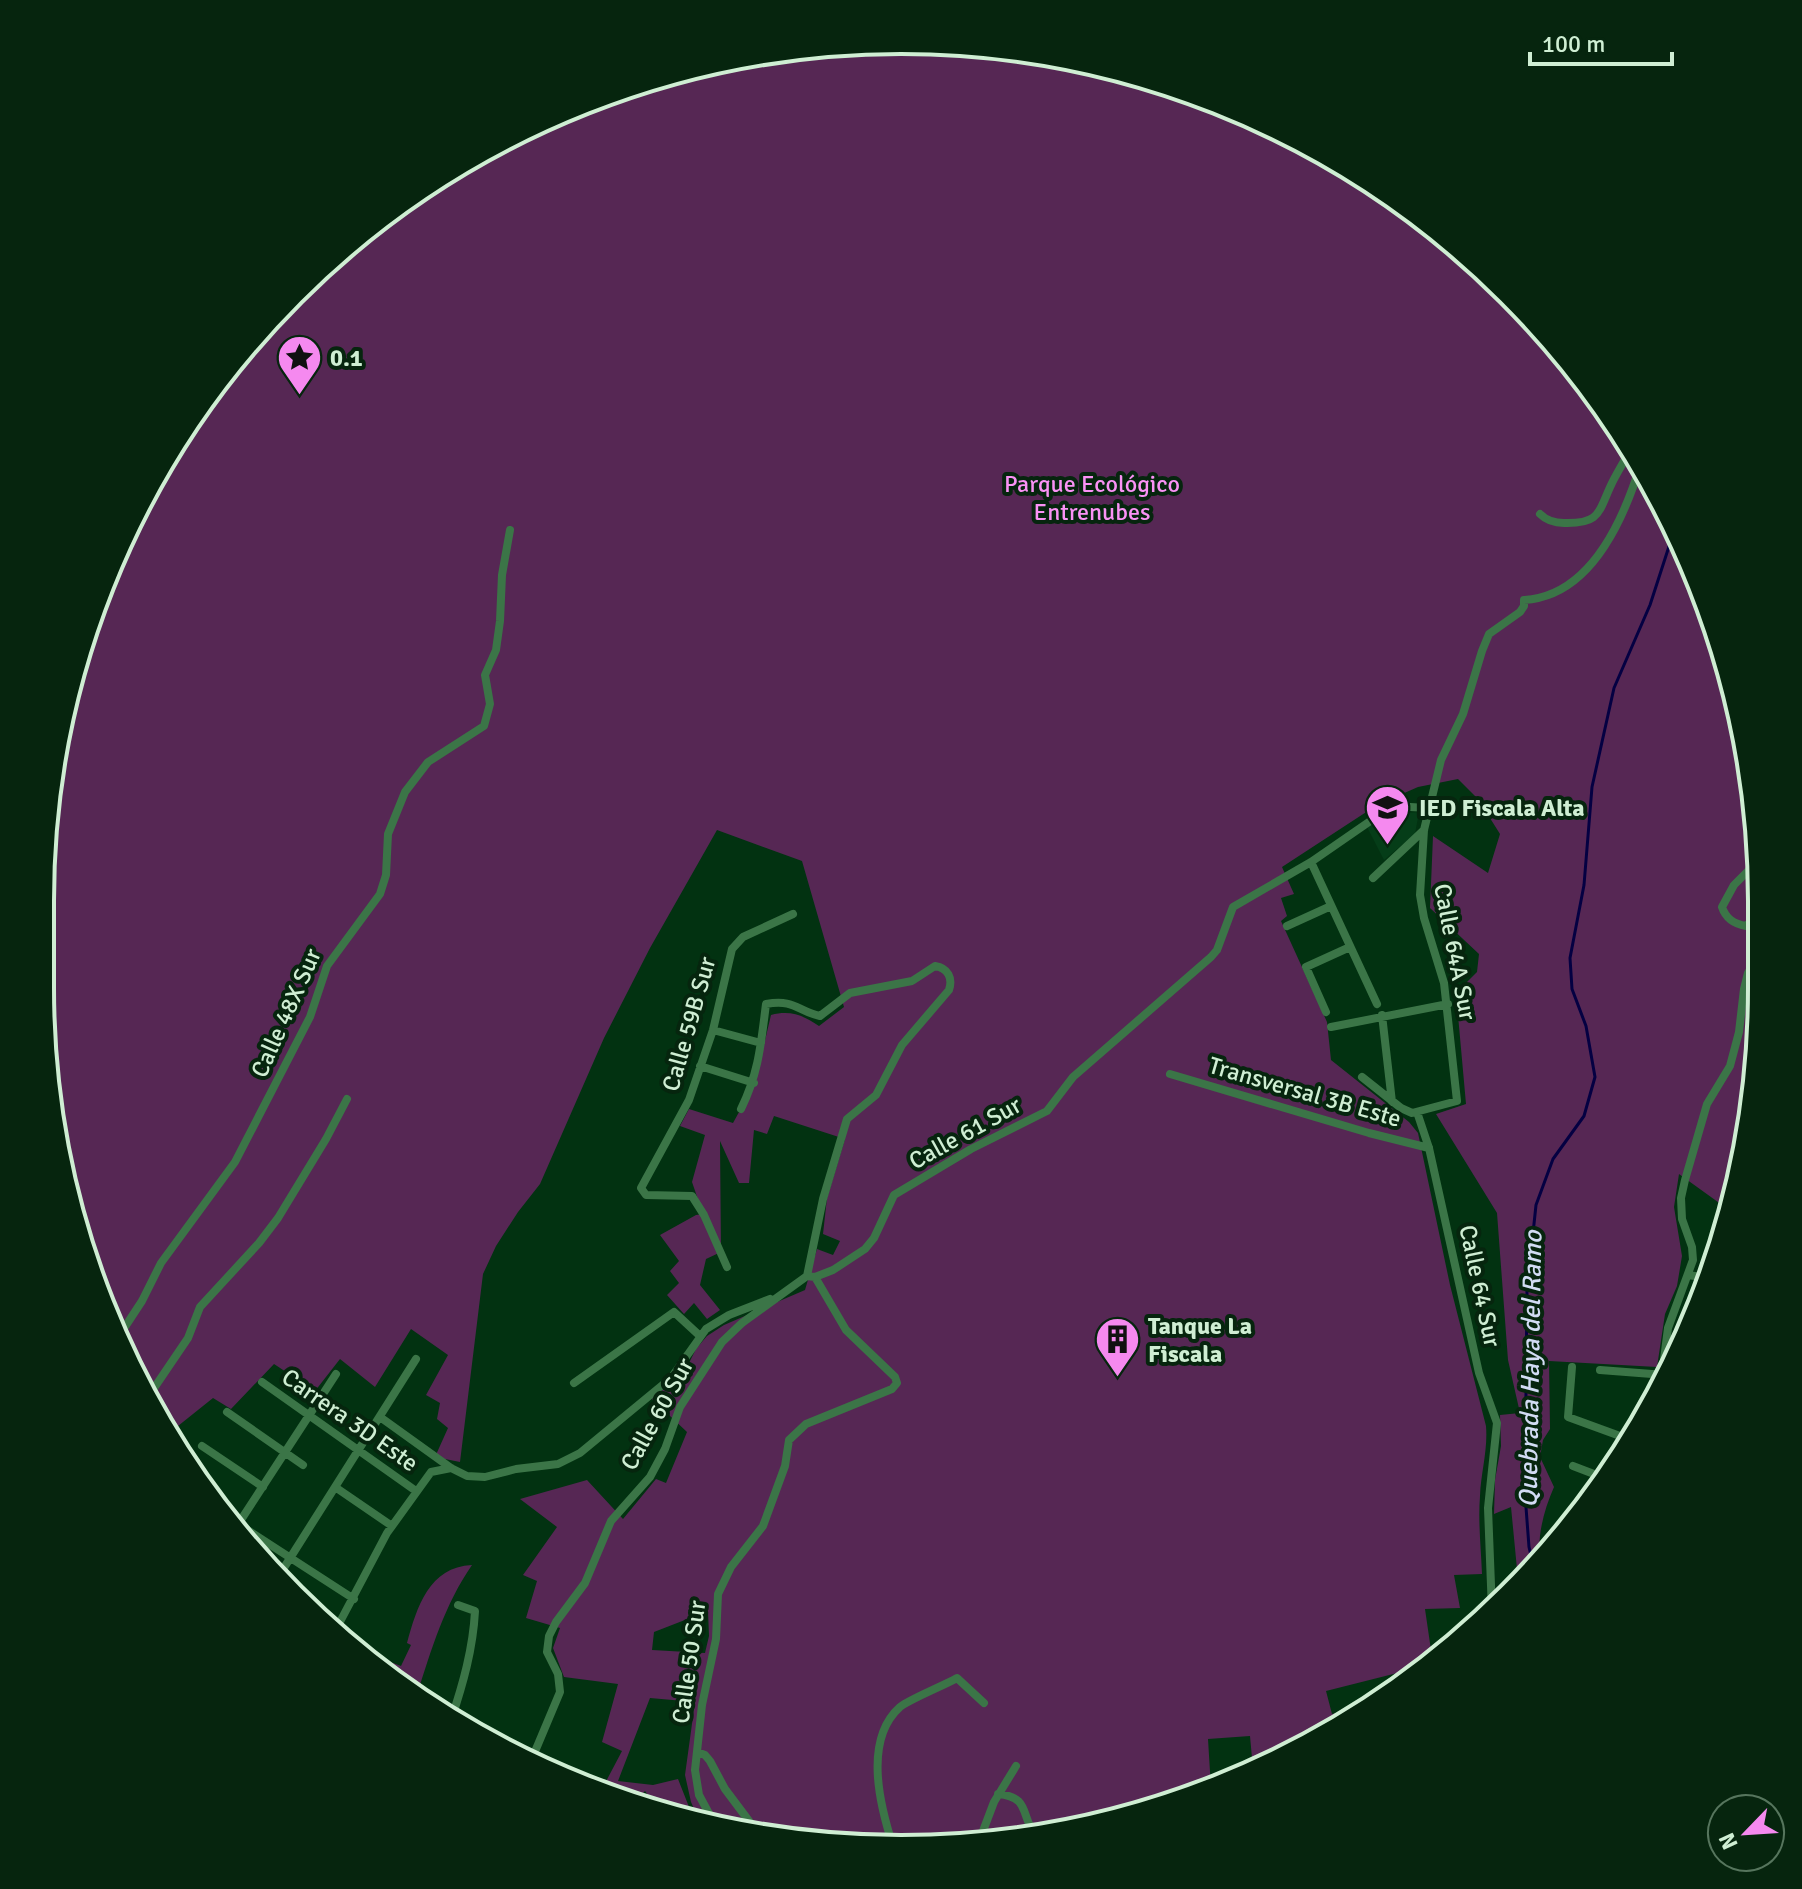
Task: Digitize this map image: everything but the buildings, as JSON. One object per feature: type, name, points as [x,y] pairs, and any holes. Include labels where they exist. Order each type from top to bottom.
[{"type":"street","points":[[1540,514],[1558,523],[1574,524],[1598,515],[1625,462]]},
{"type":"street","name":"Calle 64A Sur","points":[[1417,1112],[1457,1101],[1448,1004],[1421,907],[1419,872],[1428,808],[1441,760],[1463,714],[1474,672],[1489,634],[1520,612],[1524,600],[1550,596],[1569,586],[1602,551],[1617,526],[1635,478]]},
{"type":"street","name":"Calle 48X Sur","points":[[125,1327],[161,1263],[235,1162],[310,1017],[334,953],[380,894],[386,875],[388,834],[405,792],[428,762],[484,726],[490,704],[485,675],[496,650],[502,575],[510,530]]},
{"type":"street","points":[[1377,1004],[1311,862],[1392,806],[1428,808]]},
{"type":"street","points":[[1373,878],[1424,830]]},
{"type":"street","name":"Calle 61 Sur","points":[[811,1276],[844,1264],[870,1244],[894,1195],[971,1149],[1047,1111],[1073,1077],[1211,957],[1217,950],[1233,907],[1311,862]]},
{"type":"street","points":[[1747,872],[1734,885],[1722,907],[1730,920],[1748,924]]},
{"type":"street","points":[[1287,926],[1331,906]]},
{"type":"street","name":"Calle 59B Sur","points":[[727,1267],[692,1196],[644,1194],[641,1191],[689,1100],[713,1030],[732,949],[743,937],[793,914]]},
{"type":"street","points":[[1326,1012],[1306,967],[1350,947]]},
{"type":"street","points":[[741,1109],[754,1083],[766,1004],[783,1002],[820,1016],[850,993],[912,981],[932,966],[943,968],[950,977],[949,990],[902,1045],[876,1095],[847,1119],[823,1199],[811,1276]]},
{"type":"street","points":[[1666,1352],[1668,1328],[1693,1260],[1692,1247],[1682,1219],[1681,1198],[1707,1104],[1730,1066],[1748,973]]},
{"type":"street","points":[[1331,1027],[1448,1004]]},
{"type":"street","points":[[1382,1015],[1397,1105]]},
{"type":"street","points":[[713,1030],[761,1043]]},
{"type":"street","points":[[700,1066],[754,1083]]},
{"type":"street","name":"Transversal 3B Este","points":[[1170,1074],[1429,1148]]},
{"type":"street","points":[[1362,1077],[1397,1105],[1417,1112]]},
{"type":"street","points":[[154,1388],[188,1338],[200,1307],[278,1218],[347,1099]]},
{"type":"street","name":"Calle 64 Sur","points":[[1417,1112],[1429,1148],[1479,1373],[1497,1423],[1490,1470],[1488,1518],[1491,1595]]},
{"type":"street","points":[[1688,1275],[1697,1276]]},
{"type":"street","name":"Calle 60 Sur","points":[[535,1752],[560,1692],[558,1674],[547,1652],[549,1636],[585,1583],[611,1521],[650,1477],[665,1449],[680,1407],[722,1342],[742,1323],[811,1276]]},
{"type":"street","name":"Calle 50 Sur","points":[[709,1812],[697,1788],[695,1770],[702,1705],[716,1639],[719,1588],[763,1526],[785,1466],[789,1440],[806,1424],[895,1386],[895,1377],[840,1322],[811,1276]]},
{"type":"street","points":[[380,1417],[451,1468],[475,1478],[558,1464],[580,1453],[671,1378],[700,1336],[718,1321],[782,1294]]},
{"type":"street","points":[[574,1383],[674,1312],[700,1336]]},
{"type":"street","points":[[284,1567],[416,1359]]},
{"type":"street","points":[[1572,1367],[1568,1417],[1620,1436]]},
{"type":"street","points":[[1600,1370],[1655,1374]]},
{"type":"street","points":[[240,1517],[336,1374]]},
{"type":"street","name":"Carrera 3D Este","points":[[262,1382],[416,1491]]},
{"type":"street","points":[[227,1412],[303,1465]]},
{"type":"street","points":[[202,1446],[263,1487]]},
{"type":"street","points":[[1573,1466],[1594,1474]]},
{"type":"street","points":[[340,1622],[392,1526],[416,1491],[431,1472],[451,1468]]},
{"type":"street","points":[[335,1487],[392,1526]]},
{"type":"street","points":[[255,1535],[354,1599]]},
{"type":"street","points":[[455,1708],[473,1637],[475,1611],[458,1605]]},
{"type":"street","points":[[889,1835],[876,1770],[878,1752],[889,1724],[903,1705],[957,1678],[984,1703]]},
{"type":"street","points":[[697,1752],[710,1761],[725,1789],[749,1821]]},
{"type":"street","points":[[983,1831],[998,1794],[1016,1766]]},
{"type":"street","points":[[998,1794],[1012,1795],[1020,1803],[1029,1825]]},
{"type":"shaded area","name":"IED Fiscala Alta","points":[[1419,812],[1415,834],[1384,860],[1367,827],[1392,814]]},
{"type":"green space","name":"Parque Ecológico Entrenubes","points":[[901,54],[1012,61],[1066,70],[1173,99],[1225,118],[1324,167],[1417,229],[1459,264],[1500,302],[1573,385],[1635,478],[1661,526],[1703,629],[1732,736],[1741,790],[1748,901],[1748,988],[1741,1099],[1720,1203],[1679,1174],[1674,1207],[1682,1256],[1677,1286],[1665,1314],[1657,1367],[1549,1361],[1550,1429],[1543,1440],[1540,1457],[1554,1487],[1542,1523],[1540,1544],[1517,1569],[1511,1507],[1494,1514],[1495,1480],[1501,1446],[1500,1415],[1520,1413],[1508,1360],[1497,1213],[1436,1114],[1466,1104],[1456,993],[1477,972],[1479,954],[1430,908],[1433,836],[1488,873],[1500,834],[1478,799],[1458,779],[1418,787],[1377,805],[1282,867],[1294,894],[1281,898],[1287,916],[1281,921],[1327,1022],[1331,1060],[1409,1122],[1418,1133],[1450,1285],[1486,1426],[1479,1506],[1482,1574],[1454,1575],[1460,1608],[1425,1609],[1431,1649],[1417,1660],[1400,1672],[1326,1691],[1332,1714],[1340,1712],[1252,1759],[1250,1736],[1208,1739],[1210,1776],[1120,1806],[1012,1828],[901,1835],[846,1833],[790,1828],[694,1809],[685,1775],[695,1702],[650,1698],[618,1781],[653,1785],[678,1779],[689,1808],[649,1796],[645,1791],[642,1794],[606,1782],[622,1751],[602,1742],[618,1684],[564,1677],[553,1648],[560,1628],[526,1618],[537,1581],[523,1575],[557,1527],[520,1499],[587,1480],[623,1519],[656,1479],[666,1483],[687,1432],[652,1399],[685,1371],[707,1336],[724,1325],[805,1290],[817,1249],[833,1255],[840,1241],[823,1234],[827,1198],[845,1139],[774,1116],[767,1134],[754,1130],[749,1183],[739,1183],[720,1141],[721,1252],[706,1259],[700,1285],[720,1310],[707,1319],[694,1303],[684,1314],[667,1295],[679,1283],[670,1271],[679,1261],[660,1235],[703,1214],[692,1182],[705,1135],[680,1126],[689,1109],[733,1123],[755,1083],[771,1015],[796,1014],[819,1026],[844,1007],[802,861],[717,830],[650,948],[604,1038],[540,1184],[496,1246],[483,1274],[460,1462],[435,1457],[448,1428],[437,1419],[440,1403],[426,1395],[448,1355],[411,1329],[375,1387],[340,1359],[315,1391],[274,1364],[231,1409],[213,1398],[177,1427],[141,1363],[118,1312],[83,1207],[61,1099],[56,1043],[54,901],[61,790],[70,736],[99,629],[118,577],[167,477],[229,385],[264,343],[302,302],[385,229],[478,167],[526,141],[577,118],[682,83],[790,61],[846,56]],"holes":[[[708,1611],[709,1636],[705,1653],[652,1650],[654,1632]]]},
{"type":"green space","points":[[472,1565],[446,1611],[420,1685],[392,1665],[401,1666],[411,1645],[407,1643],[415,1616],[427,1591],[445,1573]]},
{"type":"waterway","name":"Quebrada Haya del Ramo","points":[[1531,1554],[1525,1494],[1527,1290],[1536,1205],[1553,1159],[1584,1116],[1595,1077],[1586,1026],[1572,989],[1570,958],[1584,885],[1592,787],[1614,688],[1650,605],[1670,545]]},
{"type":"place","name":"0.1","points":[[299,397]]},
{"type":"place","name":"IED Fiscala Alta","points":[[1388,847]]},
{"type":"place","name":"Tanque La Fiscala","points":[[1117,1379]]}]
